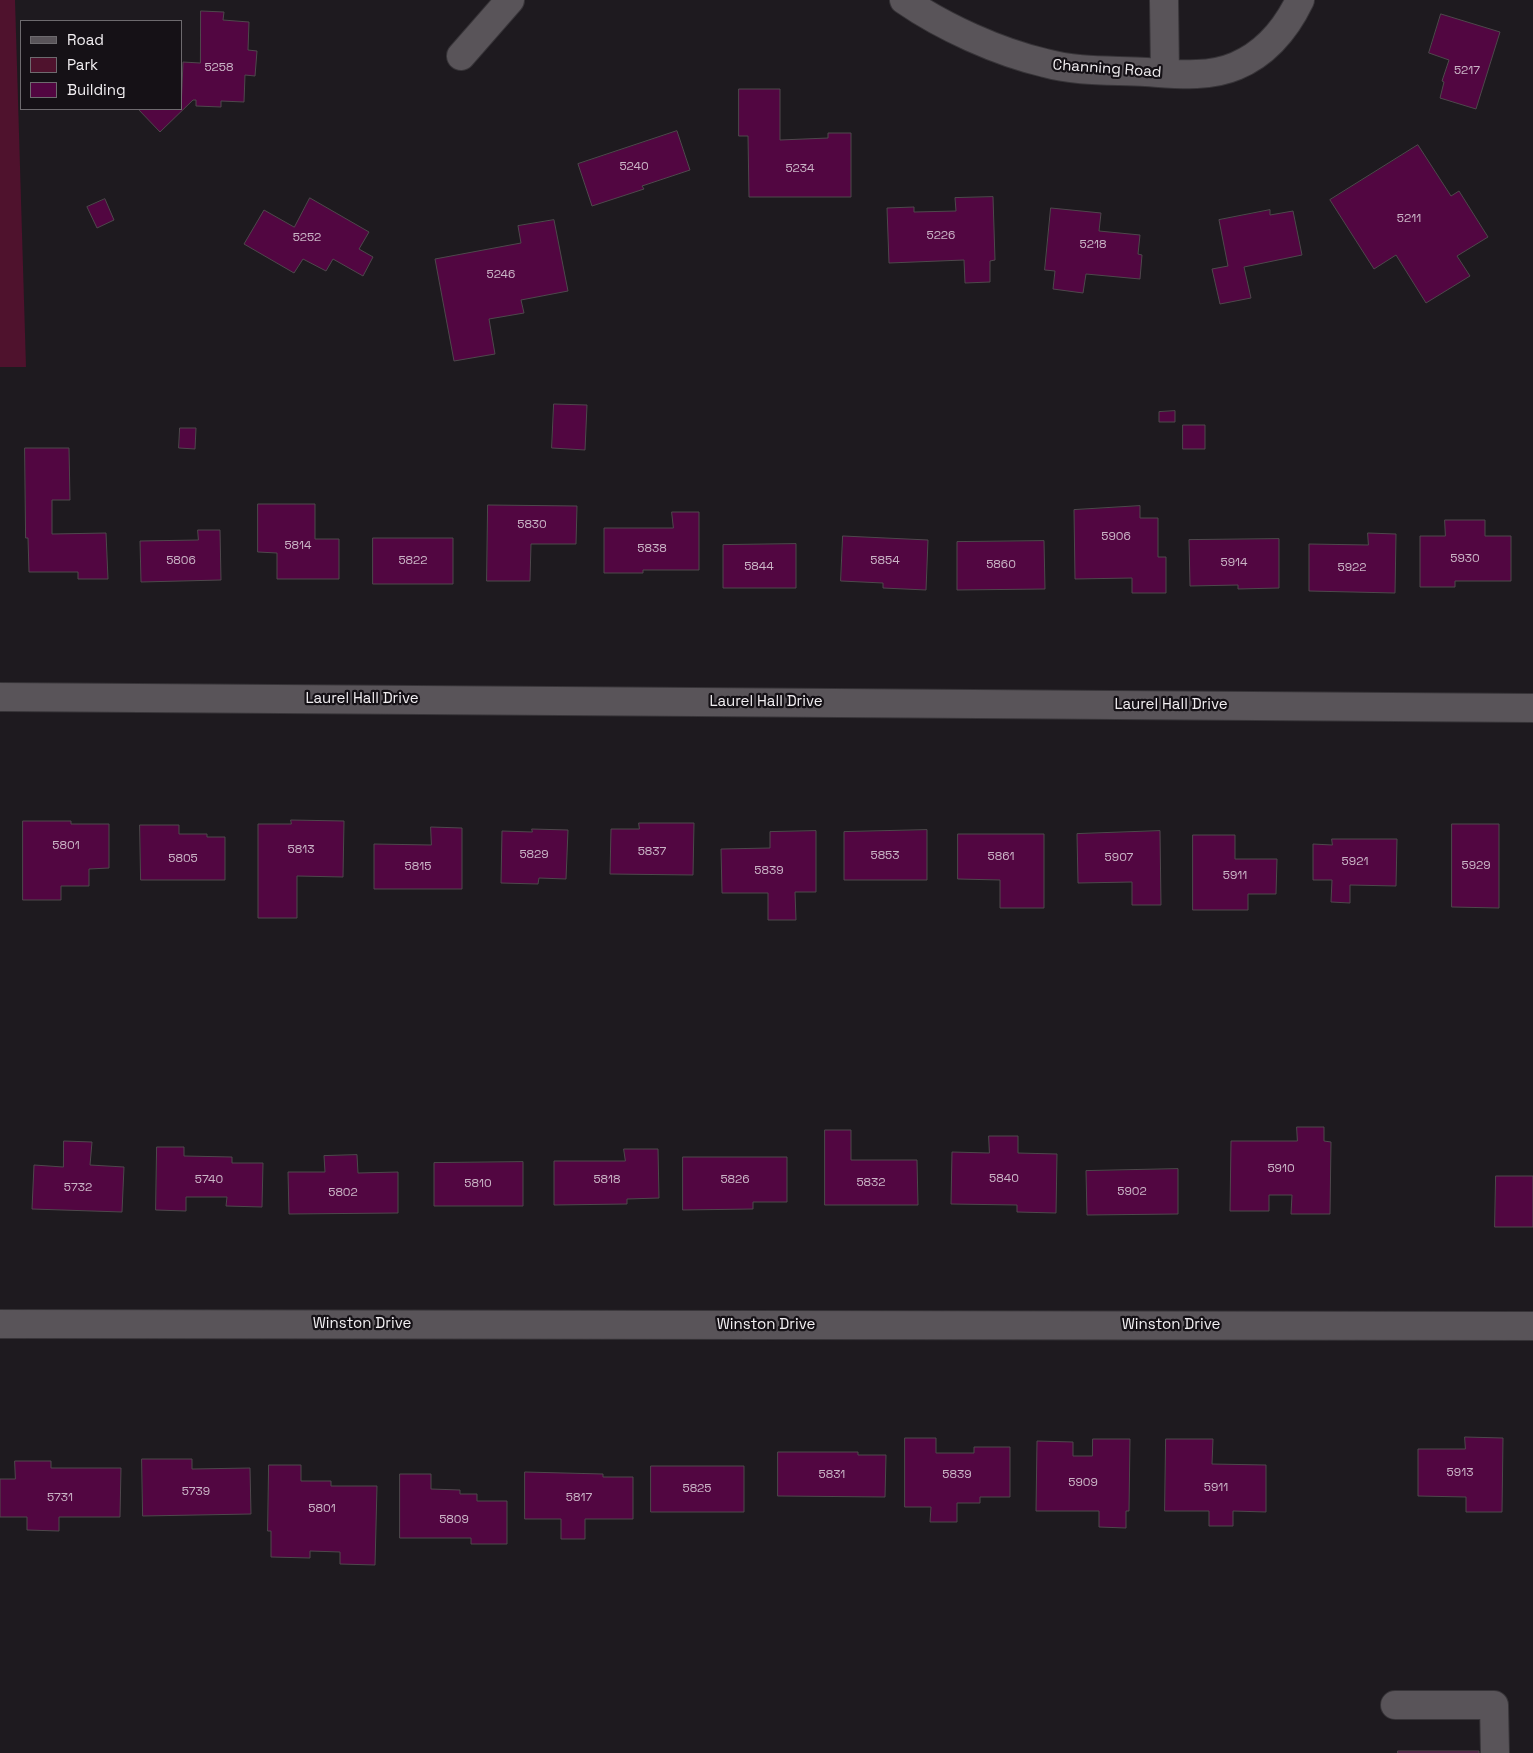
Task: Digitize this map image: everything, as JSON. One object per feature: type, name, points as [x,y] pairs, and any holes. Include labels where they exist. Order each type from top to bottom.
[{"type":"street","points":[[461,56],[510,0]]},
{"type":"street","name":"Channing Road","points":[[904,0],[972,38],[1045,64],[1075,68],[1198,75],[1235,67],[1254,56],[1273,42],[1293,16],[1300,0]]},
{"type":"street","points":[[1164,0],[1165,73]]},
{"type":"street","name":"Laurel Hall Drive","points":[[0,697],[1533,708]]},
{"type":"street","name":"Winston Drive","points":[[0,1324],[1533,1326]]},
{"type":"street","points":[[1395,1705],[1494,1705],[1495,1753]]},
{"type":"green space","points":[[0,0],[15,0],[26,367],[0,367]]},
{"type":"building","points":[[201,11],[224,12],[223,20],[249,22],[248,50],[257,51],[255,76],[245,75],[244,102],[221,101],[221,107],[196,106],[196,100],[193,100],[160,132],[139,110],[182,110],[183,62],[200,63]]},
{"type":"building","points":[[1441,14],[1500,32],[1476,109],[1440,98],[1444,82],[1442,81],[1449,60],[1429,53]]},
{"type":"building","points":[[739,89],[780,89],[780,140],[828,138],[828,133],[851,133],[851,197],[749,197],[748,136],[739,136]]},
{"type":"building","points":[[677,131],[690,170],[642,186],[644,189],[592,206],[578,164]]},
{"type":"building","points":[[1418,145],[1451,196],[1459,191],[1488,237],[1457,256],[1470,276],[1426,303],[1396,255],[1374,269],[1330,200]]},
{"type":"building","points":[[993,197],[995,260],[990,261],[990,282],[965,283],[964,260],[889,263],[887,208],[914,207],[914,212],[956,211],[955,198]]},
{"type":"building","points":[[310,198],[369,232],[359,249],[373,257],[363,276],[333,259],[326,271],[303,259],[294,273],[244,244],[264,210],[294,227]]},
{"type":"building","points":[[105,199],[114,220],[97,228],[87,207]]},
{"type":"building","points":[[1051,208],[1101,213],[1099,231],[1140,235],[1138,254],[1142,255],[1140,279],[1086,274],[1083,293],[1053,289],[1055,271],[1045,270]]},
{"type":"building","points":[[1270,210],[1270,215],[1293,211],[1302,255],[1244,267],[1251,298],[1220,304],[1212,269],[1228,266],[1219,220]]},
{"type":"building","points":[[554,220],[568,291],[521,300],[524,313],[489,319],[495,354],[454,361],[435,259],[521,243],[518,226]]},
{"type":"building","points":[[554,404],[587,405],[585,450],[552,448]]},
{"type":"building","points":[[1175,411],[1175,422],[1159,422],[1159,412]]},
{"type":"building","points":[[1183,425],[1205,425],[1205,449],[1183,449]]},
{"type":"building","points":[[180,428],[196,428],[195,449],[179,448]]},
{"type":"building","points":[[25,448],[69,448],[70,500],[52,500],[52,534],[106,533],[108,579],[78,579],[78,572],[29,572],[28,538],[26,538]]},
{"type":"building","points":[[258,504],[315,504],[315,539],[339,539],[339,579],[277,579],[277,553],[258,552]]},
{"type":"building","points":[[488,505],[577,506],[576,544],[531,544],[530,581],[487,581]]},
{"type":"building","points":[[1140,506],[1140,518],[1158,518],[1158,557],[1166,557],[1166,593],[1132,593],[1132,578],[1075,579],[1074,510]]},
{"type":"building","points":[[672,512],[699,512],[699,570],[643,570],[643,573],[604,573],[604,528],[673,528]]},
{"type":"building","points":[[1445,520],[1485,520],[1485,536],[1511,536],[1511,581],[1455,581],[1455,587],[1420,587],[1420,536],[1445,536]]},
{"type":"building","points":[[198,530],[220,530],[221,580],[141,582],[140,541],[198,540]]},
{"type":"building","points":[[1368,533],[1396,534],[1395,593],[1309,591],[1309,544],[1368,545]]},
{"type":"building","points":[[843,536],[928,540],[926,590],[883,588],[883,583],[841,581]]},
{"type":"building","points":[[373,538],[453,538],[453,584],[373,584]]},
{"type":"building","points":[[1279,539],[1279,588],[1238,589],[1238,585],[1190,586],[1189,540]]},
{"type":"building","points":[[1044,541],[1045,589],[957,590],[957,542]]},
{"type":"building","points":[[796,544],[796,588],[723,588],[723,545]]},
{"type":"building","points":[[291,820],[344,821],[343,877],[297,876],[297,918],[258,918],[258,824],[291,824]]},
{"type":"building","points":[[23,821],[71,821],[71,824],[109,824],[109,868],[89,869],[89,886],[61,886],[61,900],[23,900]]},
{"type":"building","points":[[639,823],[694,823],[693,875],[610,874],[611,829],[639,829]]},
{"type":"building","points":[[1452,824],[1499,824],[1499,908],[1452,907]]},
{"type":"building","points":[[140,825],[179,825],[179,834],[207,834],[207,837],[225,837],[225,880],[141,880]]},
{"type":"building","points":[[431,827],[462,828],[462,889],[374,889],[374,844],[431,845]]},
{"type":"building","points":[[532,829],[568,830],[566,879],[539,878],[538,884],[501,883],[502,831],[532,832]]},
{"type":"building","points":[[927,830],[927,880],[844,880],[844,832]]},
{"type":"building","points":[[816,831],[816,892],[795,892],[796,920],[768,920],[768,893],[722,893],[721,849],[770,848],[770,832]]},
{"type":"building","points":[[1160,831],[1161,905],[1132,905],[1132,882],[1078,883],[1077,834]]},
{"type":"building","points":[[958,834],[1044,834],[1044,908],[1000,908],[1000,880],[958,879]]},
{"type":"building","points":[[1193,835],[1235,835],[1235,859],[1277,859],[1276,894],[1248,894],[1248,910],[1193,910]]},
{"type":"building","points":[[1332,839],[1397,839],[1396,886],[1350,885],[1350,903],[1331,902],[1332,880],[1313,880],[1313,844],[1332,845]]},
{"type":"building","points":[[1297,1127],[1324,1127],[1324,1141],[1331,1142],[1330,1214],[1291,1214],[1292,1195],[1269,1195],[1269,1211],[1230,1211],[1231,1141],[1297,1141]]},
{"type":"building","points":[[825,1130],[851,1130],[851,1160],[917,1160],[918,1205],[825,1205]]},
{"type":"building","points":[[989,1136],[1018,1136],[1018,1153],[1057,1154],[1056,1213],[1017,1212],[1017,1205],[951,1204],[952,1152],[989,1153]]},
{"type":"building","points":[[64,1141],[92,1142],[90,1165],[124,1167],[122,1212],[32,1209],[34,1165],[63,1167]]},
{"type":"building","points":[[157,1147],[184,1147],[184,1156],[232,1157],[232,1163],[263,1163],[262,1207],[226,1206],[227,1197],[186,1197],[186,1211],[156,1210]]},
{"type":"building","points":[[624,1149],[658,1149],[659,1198],[627,1199],[627,1204],[554,1205],[554,1161],[625,1161]]},
{"type":"building","points":[[357,1155],[358,1173],[398,1172],[398,1213],[289,1214],[288,1172],[325,1172],[324,1156]]},
{"type":"building","points":[[683,1157],[787,1157],[787,1202],[753,1202],[753,1209],[683,1210]]},
{"type":"building","points":[[523,1162],[523,1206],[434,1206],[434,1163]]},
{"type":"building","points":[[1178,1169],[1178,1214],[1087,1215],[1086,1171]]},
{"type":"building","points":[[1496,1176],[1533,1176],[1533,1227],[1495,1227]]},
{"type":"building","points":[[1465,1437],[1503,1438],[1502,1512],[1466,1512],[1466,1497],[1418,1496],[1418,1449],[1465,1449]]},
{"type":"building","points":[[905,1438],[936,1438],[936,1453],[974,1453],[974,1447],[1010,1447],[1010,1497],[980,1497],[980,1503],[957,1503],[957,1522],[930,1522],[931,1507],[905,1507]]},
{"type":"building","points":[[1093,1439],[1130,1439],[1129,1511],[1126,1511],[1126,1528],[1099,1527],[1099,1511],[1036,1511],[1037,1441],[1073,1442],[1073,1456],[1092,1456]]},
{"type":"building","points":[[1166,1439],[1213,1439],[1212,1464],[1266,1465],[1266,1512],[1233,1511],[1233,1526],[1209,1526],[1209,1511],[1165,1511]]},
{"type":"building","points":[[778,1452],[858,1452],[858,1455],[886,1455],[885,1497],[778,1496]]},
{"type":"building","points":[[142,1459],[192,1459],[192,1469],[250,1468],[251,1514],[143,1516]]},
{"type":"building","points":[[15,1461],[51,1461],[51,1468],[121,1468],[120,1517],[59,1517],[59,1531],[27,1530],[27,1517],[0,1517],[0,1479],[15,1479]]},
{"type":"building","points":[[269,1465],[301,1465],[301,1481],[331,1481],[331,1486],[377,1486],[375,1565],[340,1564],[340,1552],[310,1551],[310,1558],[271,1557],[271,1531],[268,1531]]},
{"type":"building","points":[[651,1466],[744,1466],[744,1512],[651,1512]]},
{"type":"building","points":[[525,1472],[603,1474],[603,1477],[633,1477],[633,1519],[585,1519],[585,1539],[561,1539],[561,1519],[525,1519]]},
{"type":"building","points":[[400,1474],[431,1474],[431,1489],[460,1490],[460,1494],[477,1494],[477,1501],[507,1501],[507,1544],[471,1544],[471,1538],[400,1538]]},
{"type":"building","points":[[1398,1751],[1479,1751],[1479,1753],[1398,1753]]}]
